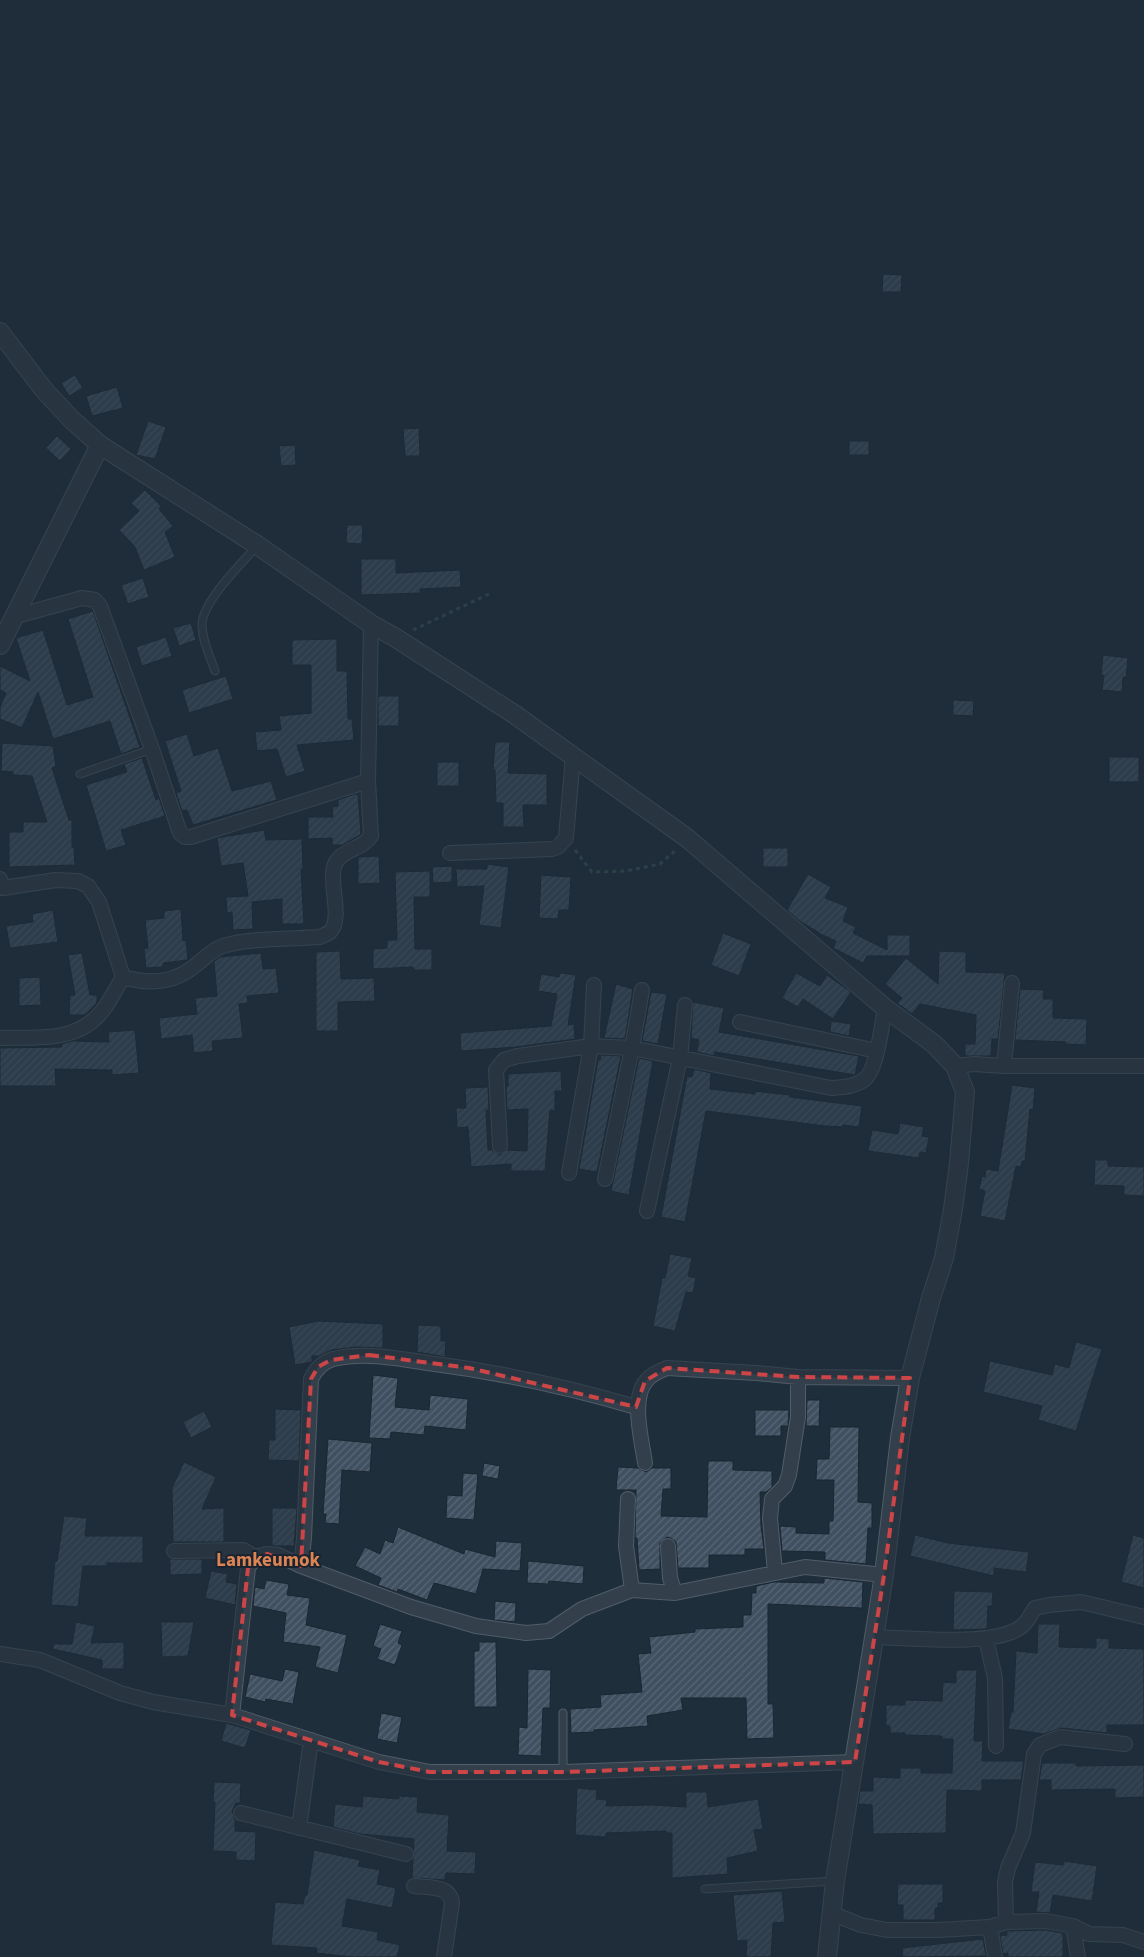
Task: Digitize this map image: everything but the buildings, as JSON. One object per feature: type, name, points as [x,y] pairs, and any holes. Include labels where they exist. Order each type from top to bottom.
[{"type":"street","points":[[0,332],[44,390],[72,420],[100,445],[257,545],[371,624],[514,714],[687,838],[885,1008],[934,1044],[955,1066],[965,1092],[960,1163],[944,1258],[931,1298],[910,1378],[900,1438],[875,1637],[835,1881],[827,1957]]},
{"type":"street","points":[[0,645],[100,445]]},
{"type":"street","points":[[13,617],[82,598],[95,600],[100,606],[152,749],[180,833],[188,838],[368,781]]},
{"type":"street","points":[[123,977],[138,982],[165,980],[178,976],[192,968],[222,946],[237,942],[320,938],[330,932],[335,914],[334,866],[340,856],[367,841],[371,836],[368,781],[371,624]]},
{"type":"street","points":[[450,853],[552,849],[558,847],[566,838],[573,756]]},
{"type":"street","points":[[0,1038],[62,1036],[80,1030],[94,1021],[104,1009],[123,977],[98,902],[88,886],[78,881],[56,880],[1,885]]},
{"type":"street","points":[[1004,1066],[1012,983]]},
{"type":"street","points":[[569,1173],[591,1046],[594,985]]},
{"type":"street","points":[[605,1180],[642,990]]},
{"type":"street","points":[[647,1212],[680,1058],[685,1005]]},
{"type":"street","points":[[500,1146],[496,1070],[504,1060],[518,1056],[591,1046],[632,1048],[831,1088],[850,1086],[864,1080],[870,1074],[877,1051],[885,1008]]},
{"type":"street","points":[[740,1022],[877,1051]]},
{"type":"street","points":[[955,1066],[974,1064],[1004,1066],[1144,1066]]},
{"type":"street","points":[[301,1566],[304,1538],[311,1378],[318,1366],[331,1360],[368,1355],[469,1368],[581,1391],[636,1407]]},
{"type":"street","points":[[645,1463],[636,1407],[645,1381],[653,1374],[667,1368],[798,1377],[910,1378]]},
{"type":"street","points":[[775,1572],[770,1518],[772,1499],[785,1486],[789,1475],[798,1417],[798,1377]]},
{"type":"street","points":[[628,1499],[626,1546],[632,1590]]},
{"type":"street","points":[[668,1546],[670,1578],[675,1593]]},
{"type":"street","points":[[174,1551],[243,1550],[255,1557]]},
{"type":"street","points":[[232,1715],[248,1568],[255,1557],[267,1554],[278,1555],[301,1566],[411,1607],[476,1626],[526,1633],[549,1630],[582,1609],[632,1590],[675,1593],[805,1567],[884,1575]]},
{"type":"street","points":[[875,1637],[986,1639],[1013,1632],[1029,1620],[1035,1608],[1081,1602],[1144,1617]]},
{"type":"street","points":[[986,1639],[995,1678],[996,1746]]},
{"type":"street","points":[[0,1654],[40,1660],[120,1693],[153,1702],[232,1715],[379,1762],[430,1772],[563,1772],[855,1762]]},
{"type":"street","points":[[1006,1922],[1005,1882],[1008,1868],[1022,1833],[1034,1754],[1040,1745],[1060,1737],[1125,1744]]},
{"type":"street","points":[[300,1828],[312,1740]]},
{"type":"street","points":[[241,1813],[406,1854]]},
{"type":"street","points":[[414,1886],[445,1890],[451,1896],[452,1903],[444,1957]]},
{"type":"street","points":[[832,1914],[861,1925],[887,1930],[937,1930],[990,1927],[1006,1922],[1046,1921],[1073,1926],[1089,1934],[1123,1935],[1144,1942]]},
{"type":"street","points":[[1073,1926],[1078,1957]]},
{"type":"street","points":[[990,1927],[995,1957]]},
{"type":"lane","points":[[215,671],[204,636],[203,617],[208,604],[257,545]]},
{"type":"lane","points":[[80,774],[152,749]]},
{"type":"lane","points":[[563,1713],[563,1772]]},
{"type":"lane","points":[[705,1889],[835,1881]]},
{"type":"path","points":[[396,638],[491,593]]},
{"type":"path","points":[[566,838],[592,872],[626,870],[660,864],[687,838]]},
{"type":"highlighted area","points":[[369,1355],[469,1368],[636,1407],[645,1381],[667,1368],[798,1377],[910,1378],[884,1575],[855,1762],[563,1772],[430,1772],[379,1762],[232,1715],[248,1568],[255,1557],[267,1554],[301,1566],[311,1379],[318,1367],[331,1360]]},
{"type":"district","name":"Lamkeumok","points":[[268,1560]]}]
